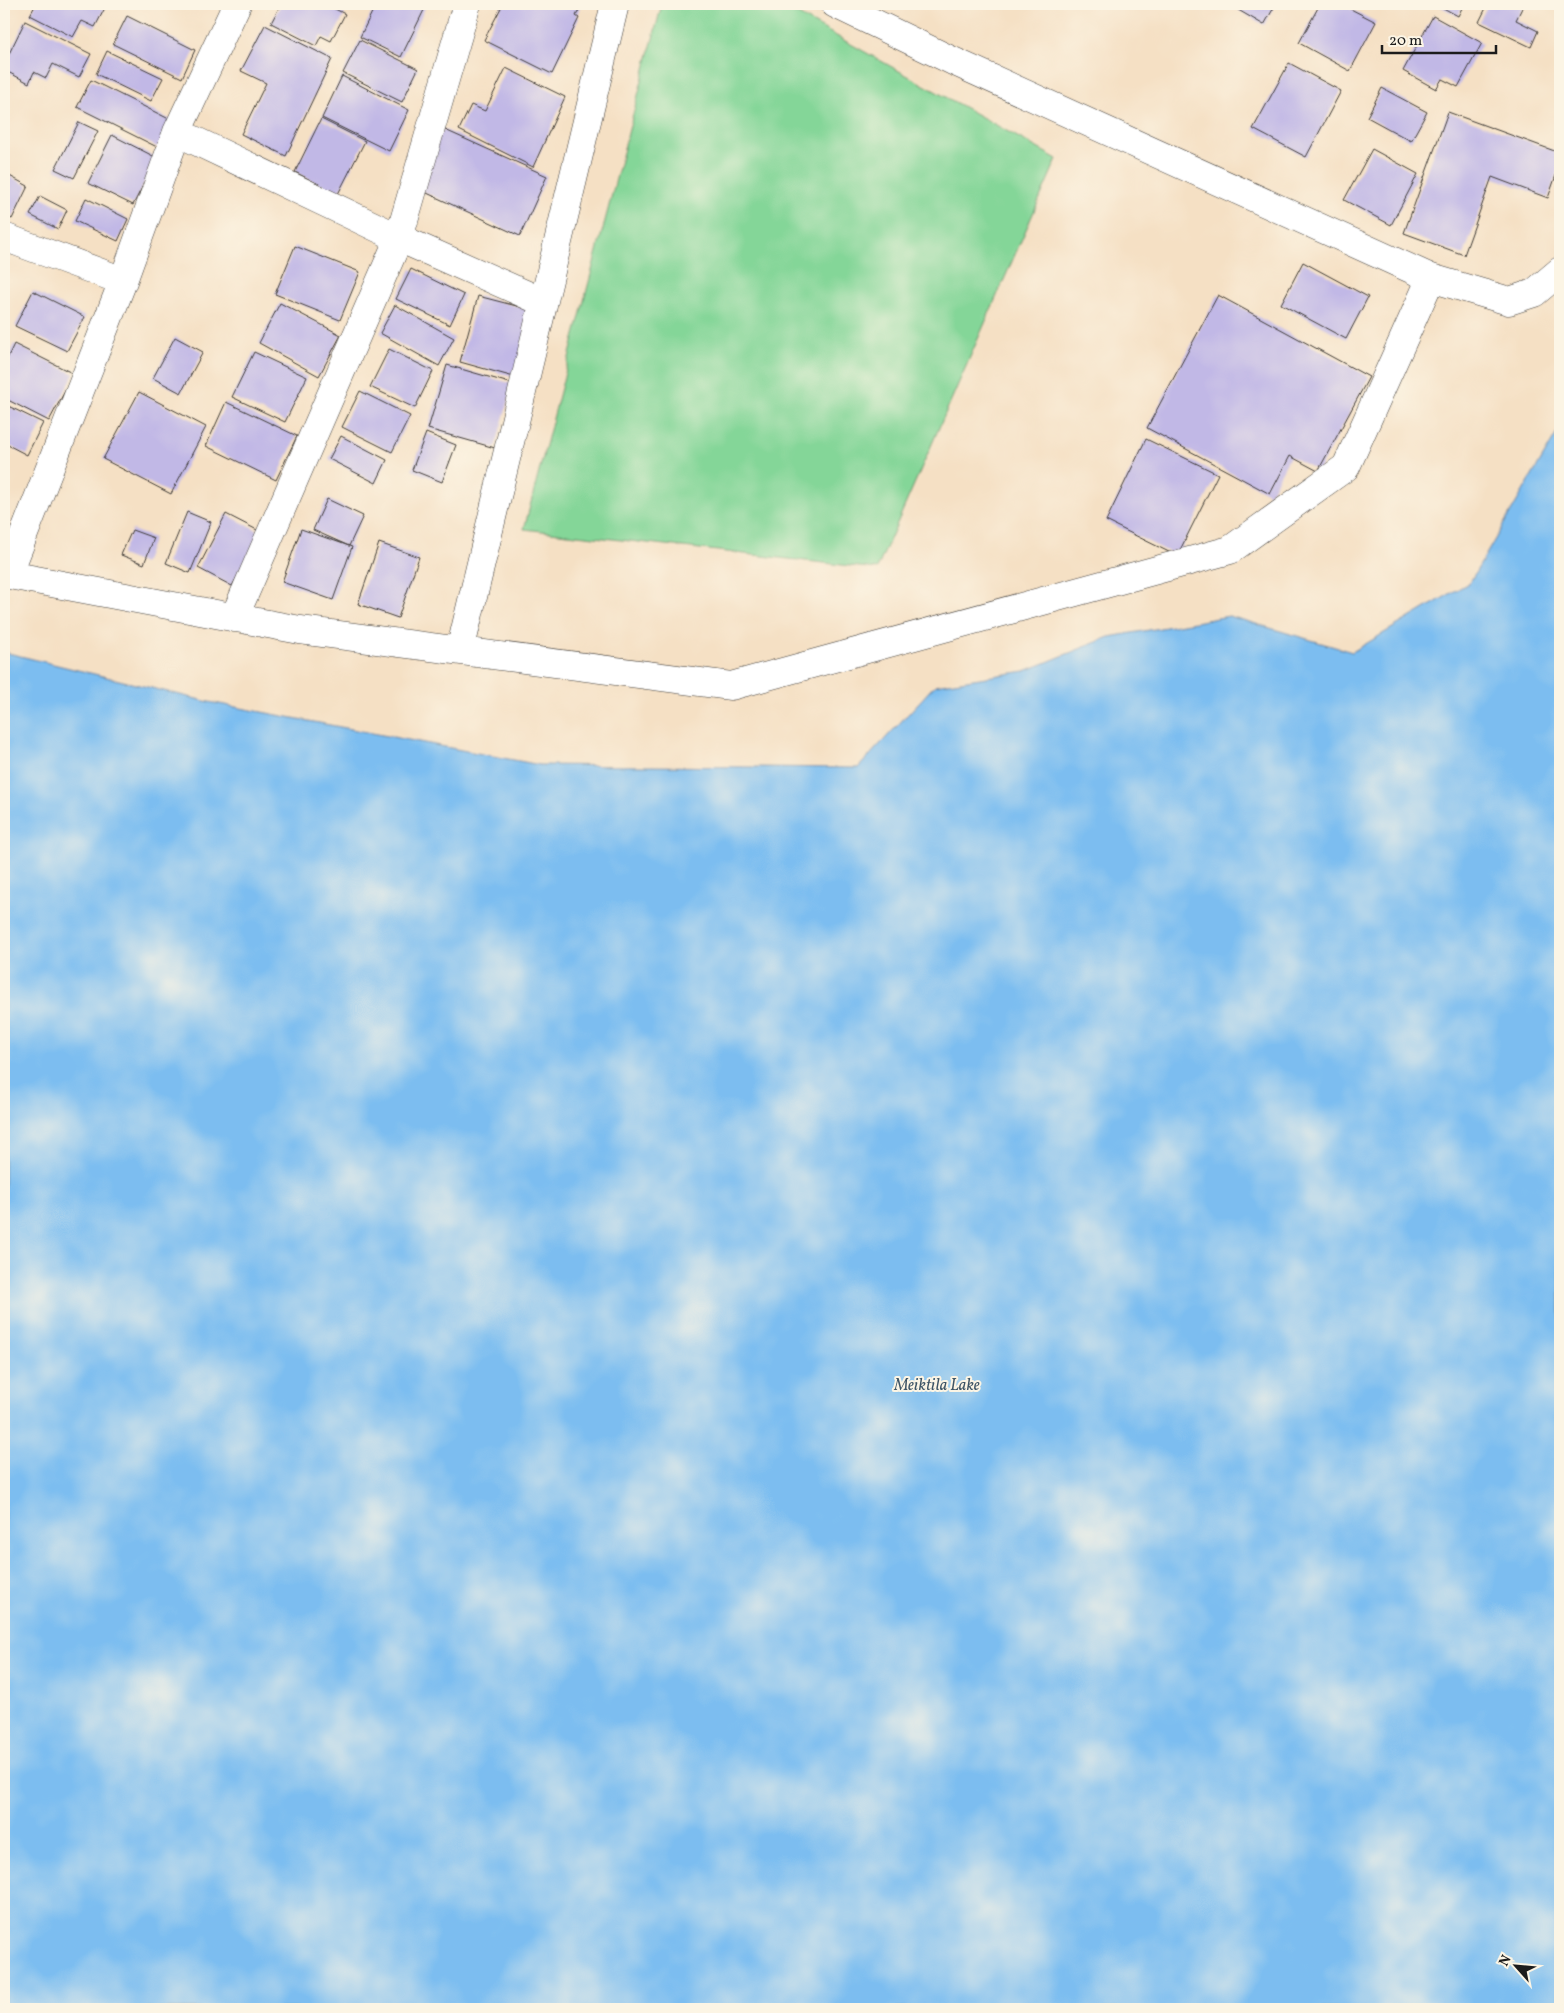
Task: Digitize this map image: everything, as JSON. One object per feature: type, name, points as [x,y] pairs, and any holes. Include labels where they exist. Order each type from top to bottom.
[{"type":"street","points":[[237,4],[177,132],[123,281],[6,575],[300,630],[731,686],[1230,550],[1346,467],[1431,278]]},
{"type":"street","points":[[234,618],[399,238],[467,4]]},
{"type":"street","points":[[460,651],[615,4]]},
{"type":"street","points":[[835,4],[953,61],[1431,278],[1508,301],[1534,293],[1560,271]]},
{"type":"street","points":[[177,132],[399,238],[543,302]]},
{"type":"street","points":[[4,237],[123,281]]},
{"type":"green space","points":[[662,4],[779,4],[1057,159],[877,569],[524,529]]},
{"type":"water","name":"Meiktila Lake","points":[[1560,428],[1560,2009],[4,2009],[4,652],[209,702],[540,765],[858,768],[935,685],[1025,671],[1109,637],[1229,616],[1352,652],[1470,582]]},
{"type":"building","points":[[36,4],[107,4],[95,27],[82,21],[73,37],[30,15]]},
{"type":"building","points":[[281,4],[325,4],[345,14],[331,41],[321,36],[316,46],[271,23]]},
{"type":"building","points":[[376,4],[418,4],[425,8],[401,57],[360,37]]},
{"type":"building","points":[[503,4],[582,4],[576,16],[579,18],[552,74],[484,40]]},
{"type":"building","points":[[1228,4],[1276,4],[1264,25]]},
{"type":"building","points":[[1320,4],[1341,4],[1376,22],[1350,71],[1299,43]]},
{"type":"building","points":[[1436,4],[1464,4],[1458,16]]},
{"type":"building","points":[[1488,4],[1524,4],[1516,20],[1538,31],[1531,47],[1479,22]]},
{"type":"building","points":[[127,16],[195,50],[182,78],[113,44]]},
{"type":"building","points":[[1433,16],[1482,43],[1458,87],[1442,79],[1436,89],[1403,71]]},
{"type":"building","points":[[25,21],[91,54],[79,77],[53,64],[46,78],[34,72],[29,83],[4,70],[4,64]]},
{"type":"building","points":[[265,25],[332,59],[286,156],[241,134],[266,83],[241,71]]},
{"type":"building","points":[[360,40],[418,69],[402,102],[343,73]]},
{"type":"building","points":[[107,51],[163,78],[151,101],[96,74]]},
{"type":"building","points":[[1289,63],[1341,91],[1306,157],[1253,129]]},
{"type":"building","points":[[506,68],[565,97],[533,167],[459,130],[471,105],[485,111]]},
{"type":"building","points":[[342,76],[409,110],[389,151],[322,118]]},
{"type":"building","points":[[91,80],[173,121],[159,148],[77,107]]},
{"type":"building","points":[[1382,88],[1427,112],[1411,141],[1367,117]]},
{"type":"building","points":[[1448,112],[1560,153],[1560,164],[1548,198],[1492,177],[1464,255],[1404,233]]},
{"type":"building","points":[[321,119],[365,141],[338,194],[295,172]]},
{"type":"building","points":[[79,122],[98,131],[74,178],[55,169]]},
{"type":"building","points":[[443,129],[547,176],[520,236],[416,188]]},
{"type":"building","points":[[112,135],[157,158],[133,205],[88,183]]},
{"type":"building","points":[[1372,149],[1418,174],[1391,225],[1344,200]]},
{"type":"building","points":[[4,173],[28,186],[12,219],[4,215]]},
{"type":"building","points":[[40,196],[67,210],[58,229],[30,215]]},
{"type":"building","points":[[86,198],[128,219],[118,241],[75,221]]},
{"type":"building","points":[[295,246],[360,272],[340,320],[275,294]]},
{"type":"building","points":[[1303,262],[1368,297],[1346,339],[1281,304]]},
{"type":"building","points":[[411,269],[464,295],[450,325],[396,299]]},
{"type":"building","points":[[33,291],[85,317],[67,351],[15,326]]},
{"type":"building","points":[[1218,295],[1369,377],[1318,471],[1290,456],[1270,494],[1147,428]]},
{"type":"building","points":[[478,296],[532,310],[514,377],[460,362]]},
{"type":"building","points":[[280,303],[341,335],[319,376],[259,343]]},
{"type":"building","points":[[395,305],[454,338],[439,366],[380,333]]},
{"type":"building","points":[[175,337],[203,352],[181,393],[153,378]]},
{"type":"building","points":[[14,344],[74,374],[49,421],[4,398],[4,365]]},
{"type":"building","points":[[389,349],[433,371],[415,408],[370,387]]},
{"type":"building","points":[[254,352],[307,377],[285,422],[232,397]]},
{"type":"building","points":[[447,365],[513,384],[495,448],[428,429]]},
{"type":"building","points":[[360,391],[410,416],[392,452],[342,427]]},
{"type":"building","points":[[139,392],[206,427],[171,494],[103,459]]},
{"type":"building","points":[[226,402],[297,436],[276,480],[206,446]]},
{"type":"building","points":[[4,404],[43,423],[27,455],[4,443]]},
{"type":"building","points":[[426,433],[456,445],[442,482],[412,470]]},
{"type":"building","points":[[341,436],[387,460],[376,483],[329,459]]},
{"type":"building","points":[[1146,439],[1218,474],[1177,556],[1106,521]]},
{"type":"building","points":[[327,499],[363,516],[349,546],[313,530]]},
{"type":"building","points":[[187,512],[211,522],[190,573],[166,563]]},
{"type":"building","points":[[226,514],[261,532],[232,586],[198,568]]},
{"type":"building","points":[[301,529],[352,547],[333,600],[282,582]]},
{"type":"building","points":[[132,530],[154,538],[144,564],[121,555]]},
{"type":"building","points":[[379,543],[419,557],[398,618],[358,604]]}]
